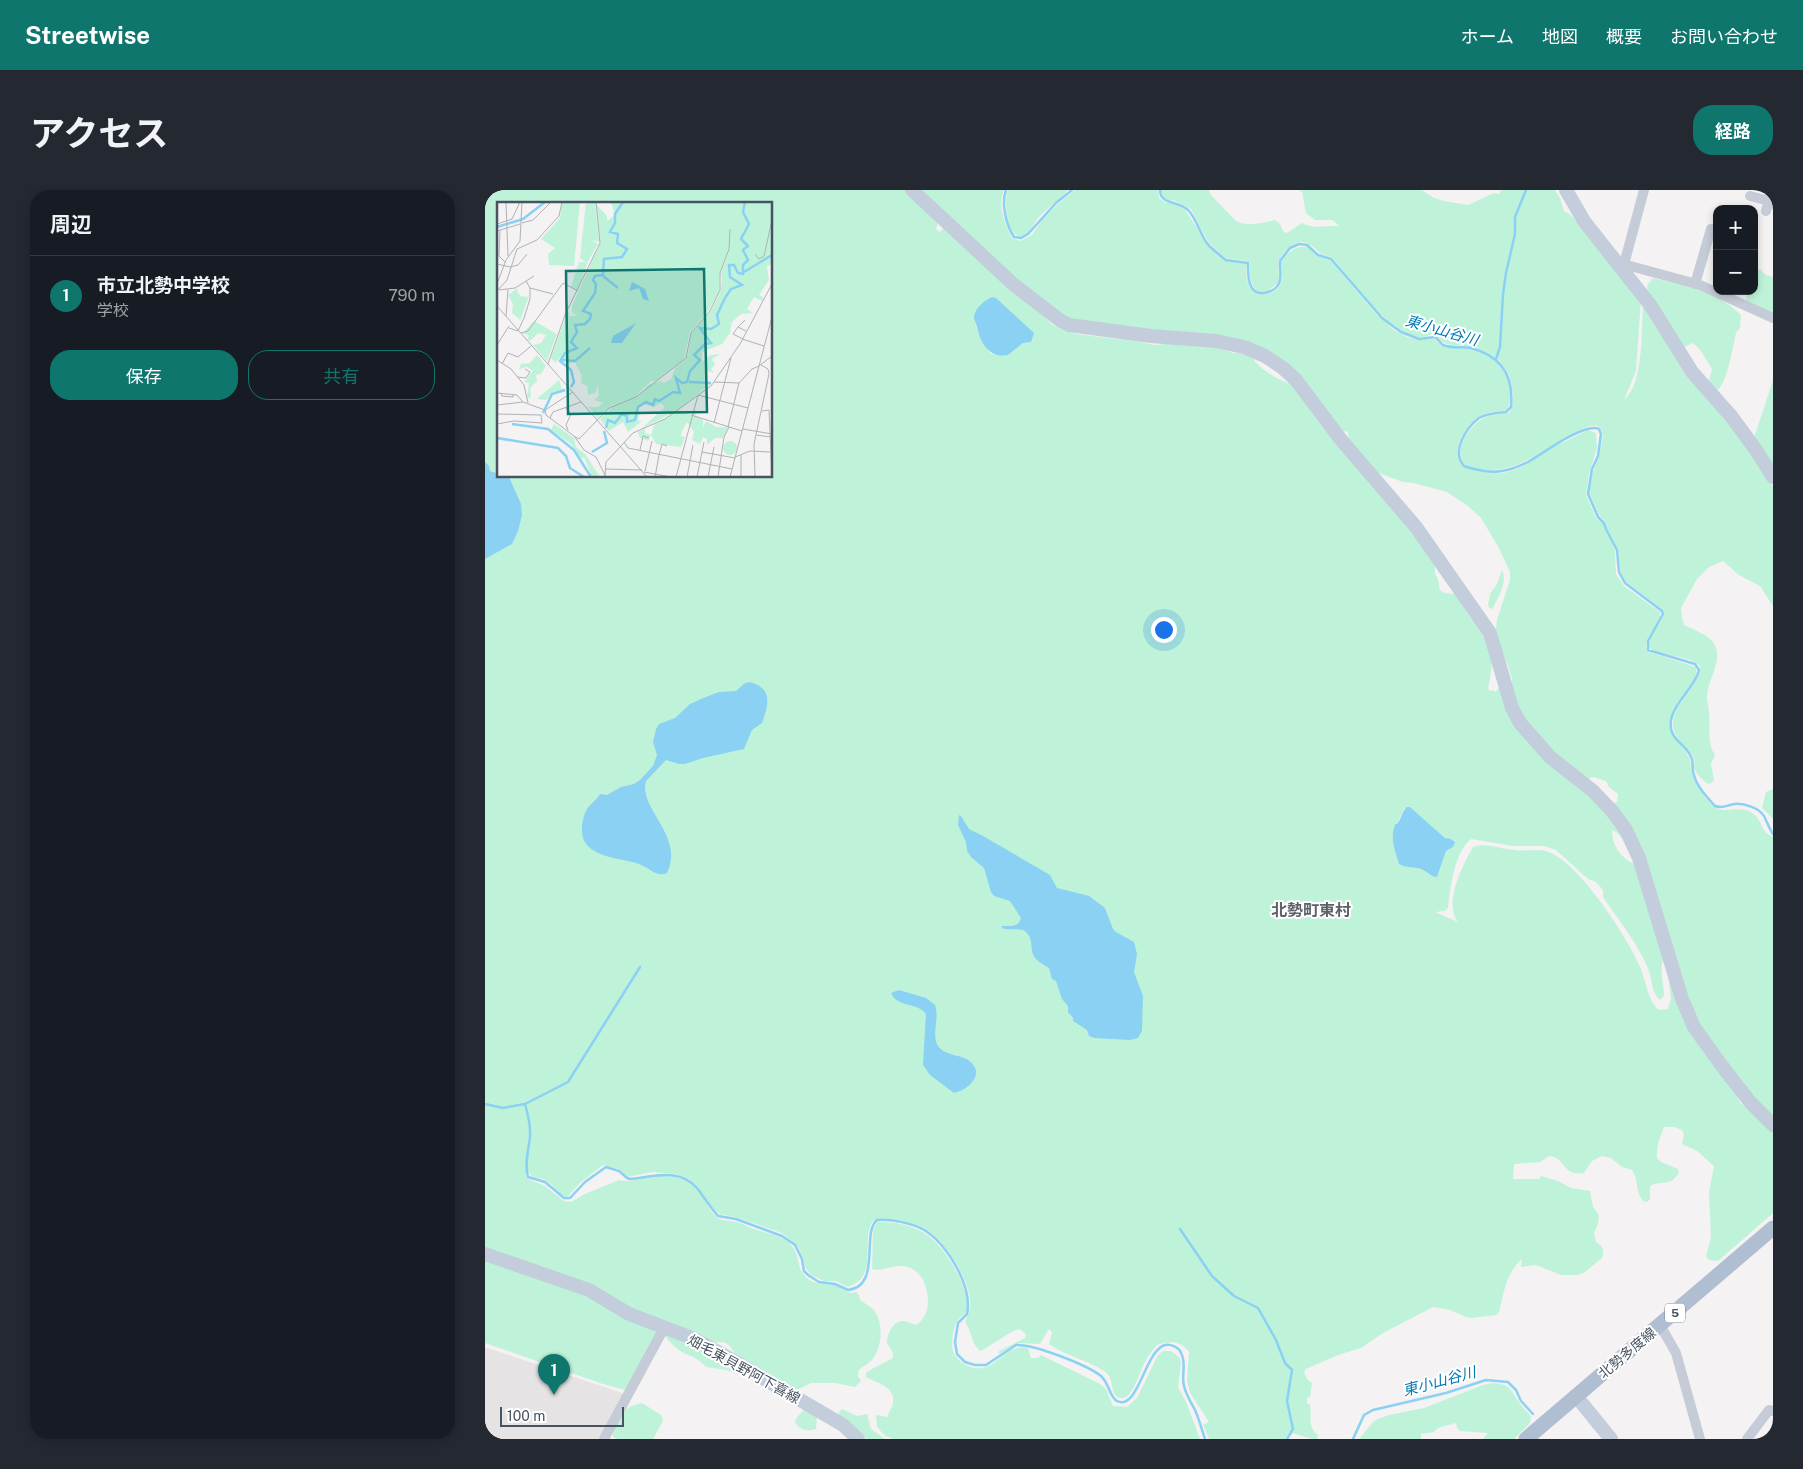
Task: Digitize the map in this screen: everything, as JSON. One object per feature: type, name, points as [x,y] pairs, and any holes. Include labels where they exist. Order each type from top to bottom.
[{"type":"main road","name":"北勢多度線","points":[[1526,1439],[1773,1228]]},
{"type":"street","points":[[912,190],[1013,284],[1069,325],[1151,336],[1216,341],[1243,347],[1265,356],[1283,368],[1296,380],[1342,441],[1417,527],[1490,633],[1512,708],[1520,723],[1550,757],[1593,791],[1612,811],[1626,830],[1639,858],[1682,999],[1693,1027],[1750,1102],[1773,1125]]},
{"type":"street","points":[[1566,190],[1584,221],[1623,266],[1651,306],[1692,372],[1731,416],[1773,477]]},
{"type":"street","points":[[1623,266],[1644,190]]},
{"type":"street","points":[[1750,196],[1770,198]]},
{"type":"street","points":[[1695,284],[1711,229]]},
{"type":"street","points":[[1623,266],[1695,284],[1773,318]]},
{"type":"street","name":"畑毛東貝野阿下喜線","points":[[485,1254],[589,1290],[629,1314],[692,1338],[727,1356],[843,1425],[859,1439]]},
{"type":"street","points":[[1660,1326],[1676,1353],[1700,1439]]},
{"type":"street","points":[[604,1439],[664,1328]]},
{"type":"street","points":[[1576,1396],[1611,1439]]},
{"type":"street","points":[[1747,1439],[1769,1410],[1773,1411]]},
{"type":"shaded area","points":[[485,1347],[622,1393],[624,1396],[601,1439],[485,1439]]},
{"type":"green space","points":[[485,190],[905,190],[938,223],[936,229],[940,232],[943,228],[1053,325],[1076,334],[1155,345],[1174,343],[1186,346],[1200,345],[1234,353],[1241,352],[1252,357],[1269,374],[1291,384],[1410,527],[1435,562],[1435,574],[1440,590],[1444,593],[1456,594],[1468,615],[1485,635],[1490,649],[1492,665],[1488,688],[1490,691],[1496,692],[1499,687],[1508,710],[1615,823],[1623,839],[1612,830],[1615,845],[1627,860],[1632,863],[1635,861],[1665,956],[1662,965],[1664,996],[1660,1000],[1655,994],[1645,961],[1603,897],[1603,890],[1596,882],[1588,879],[1556,850],[1544,846],[1513,846],[1471,839],[1465,845],[1457,861],[1448,908],[1445,911],[1435,912],[1458,922],[1454,914],[1453,905],[1456,884],[1473,847],[1488,845],[1519,850],[1542,850],[1563,860],[1589,887],[1615,922],[1635,956],[1655,1006],[1659,1010],[1668,1009],[1671,999],[1667,968],[1741,1104],[1752,1111],[1773,1131],[1773,1213],[1718,1261],[1709,1260],[1706,1256],[1711,1237],[1709,1192],[1714,1166],[1697,1151],[1682,1144],[1684,1135],[1682,1130],[1674,1127],[1664,1127],[1658,1146],[1657,1158],[1661,1162],[1678,1169],[1679,1173],[1669,1182],[1650,1186],[1650,1199],[1647,1202],[1643,1201],[1641,1197],[1632,1170],[1622,1167],[1611,1158],[1602,1156],[1592,1161],[1584,1173],[1571,1172],[1555,1157],[1549,1156],[1540,1162],[1514,1164],[1513,1179],[1539,1179],[1541,1176],[1558,1181],[1571,1188],[1590,1191],[1593,1207],[1599,1215],[1594,1233],[1596,1242],[1603,1249],[1602,1258],[1585,1272],[1578,1275],[1561,1275],[1536,1265],[1521,1267],[1522,1259],[1512,1270],[1504,1290],[1499,1312],[1496,1315],[1472,1318],[1450,1310],[1433,1307],[1383,1333],[1361,1348],[1338,1355],[1306,1369],[1304,1373],[1312,1383],[1307,1403],[1310,1405],[1311,1425],[1318,1435],[1317,1439],[1289,1433],[1285,1439],[1209,1439],[1203,1425],[1209,1422],[1190,1393],[1187,1381],[1189,1352],[1182,1345],[1175,1342],[1157,1345],[1146,1360],[1132,1391],[1129,1395],[1122,1398],[1115,1395],[1111,1380],[1104,1371],[1049,1344],[1052,1332],[1049,1329],[1040,1344],[1019,1343],[999,1354],[999,1351],[1025,1338],[1026,1334],[1019,1329],[981,1351],[975,1345],[965,1322],[970,1309],[970,1300],[961,1271],[941,1243],[924,1228],[916,1225],[884,1218],[872,1222],[869,1230],[866,1267],[863,1275],[857,1282],[848,1287],[836,1281],[824,1281],[811,1275],[806,1269],[798,1247],[782,1233],[735,1217],[719,1214],[696,1185],[689,1179],[676,1174],[653,1172],[627,1177],[619,1169],[603,1165],[581,1182],[567,1197],[543,1179],[535,1178],[530,1173],[525,1175],[528,1179],[545,1186],[564,1201],[571,1202],[619,1180],[629,1181],[646,1177],[667,1176],[688,1182],[697,1189],[717,1218],[741,1223],[787,1241],[796,1253],[802,1272],[809,1280],[837,1286],[851,1293],[856,1292],[860,1300],[877,1314],[881,1335],[875,1356],[859,1370],[858,1376],[861,1381],[855,1387],[835,1383],[811,1383],[799,1389],[794,1389],[735,1354],[727,1344],[721,1342],[713,1343],[485,1249]],"holes":[[[987,300],[1031,342],[1023,343],[1008,355],[991,354],[976,327],[977,314],[981,307]],[[1410,807],[1445,838],[1454,840],[1453,847],[1446,851],[1437,877],[1420,869],[1399,864],[1394,846],[1393,831],[1404,809]]]},
{"type":"green space","points":[[916,190],[1004,190],[1001,202],[1005,221],[1012,238],[1020,241],[1032,235],[1042,220],[1075,190],[1158,190],[1159,198],[1164,202],[1184,208],[1205,243],[1224,260],[1247,264],[1247,278],[1250,287],[1255,293],[1269,294],[1275,290],[1280,285],[1282,278],[1281,262],[1295,248],[1308,247],[1317,256],[1331,261],[1377,315],[1394,330],[1407,337],[1419,340],[1433,338],[1445,347],[1476,350],[1496,362],[1501,367],[1508,381],[1510,403],[1506,410],[1486,413],[1480,416],[1465,431],[1461,438],[1458,452],[1459,459],[1465,467],[1487,472],[1503,473],[1517,469],[1553,446],[1588,430],[1596,433],[1597,448],[1589,474],[1586,495],[1596,518],[1604,524],[1615,550],[1616,574],[1624,586],[1660,612],[1659,621],[1648,638],[1646,649],[1649,652],[1696,667],[1694,679],[1673,710],[1670,723],[1672,734],[1689,757],[1691,770],[1699,789],[1711,804],[1721,810],[1740,809],[1752,813],[1756,816],[1766,833],[1773,837],[1773,1120],[1746,1090],[1742,1080],[1731,1071],[1697,1023],[1612,804],[1617,802],[1618,794],[1609,787],[1606,781],[1594,777],[1586,779],[1551,752],[1522,719],[1512,690],[1512,679],[1508,666],[1495,635],[1497,620],[1510,580],[1510,572],[1499,548],[1481,518],[1468,506],[1447,492],[1403,482],[1376,472],[1349,443],[1348,432],[1340,430],[1282,363],[1141,330],[1060,317]]},
{"type":"green space","points":[[1008,190],[1068,190],[1039,217],[1029,231],[1020,237],[1011,229],[1007,216],[1006,202]]},
{"type":"green space","points":[[1161,190],[1209,190],[1211,195],[1236,221],[1250,224],[1275,220],[1280,224],[1283,231],[1287,233],[1302,223],[1316,227],[1340,226],[1332,220],[1315,220],[1306,213],[1302,192],[1299,190],[1422,190],[1434,198],[1468,205],[1494,193],[1499,194],[1501,190],[1555,190],[1564,211],[1571,215],[1641,299],[1636,371],[1624,400],[1635,382],[1638,369],[1643,304],[1685,375],[1728,420],[1747,444],[1773,487],[1773,606],[1760,586],[1739,575],[1723,561],[1709,567],[1697,579],[1681,608],[1684,625],[1709,638],[1716,648],[1717,661],[1707,697],[1710,740],[1715,755],[1711,764],[1714,781],[1709,784],[1698,774],[1694,767],[1693,756],[1676,735],[1673,726],[1677,709],[1694,683],[1700,666],[1690,660],[1649,648],[1650,639],[1661,621],[1664,611],[1625,581],[1621,574],[1618,549],[1607,528],[1606,522],[1599,515],[1589,493],[1603,435],[1601,429],[1598,426],[1585,428],[1522,463],[1508,468],[1480,470],[1465,465],[1461,451],[1462,444],[1470,430],[1482,419],[1491,415],[1509,413],[1512,407],[1513,394],[1510,379],[1507,371],[1497,359],[1483,350],[1446,343],[1432,334],[1420,338],[1408,335],[1396,328],[1372,305],[1331,257],[1305,243],[1300,242],[1291,246],[1284,253],[1278,261],[1279,277],[1277,284],[1266,292],[1258,292],[1250,275],[1250,263],[1225,258],[1208,242],[1191,209],[1175,201],[1165,199],[1161,195]]},
{"type":"green space","points":[[1760,269],[1766,275],[1773,277],[1773,314],[1746,301],[1747,295],[1758,295],[1758,270]]},
{"type":"green space","points":[[1653,278],[1700,290],[1722,300],[1741,315],[1740,328],[1736,333],[1727,373],[1721,387],[1717,390],[1709,381],[1712,369],[1701,351],[1693,343],[1684,347],[1648,294],[1647,286]]},
{"type":"green space","points":[[1773,380],[1773,469],[1754,438]]},
{"type":"green space","points":[[1502,570],[1504,575],[1503,584],[1500,594],[1491,609],[1488,606],[1490,594],[1497,584]]},
{"type":"green space","points":[[1773,789],[1773,819],[1762,808],[1766,792]]},
{"type":"green space","points":[[877,1222],[889,1222],[913,1227],[932,1239],[946,1254],[958,1274],[967,1303],[966,1312],[957,1321],[952,1340],[954,1353],[962,1363],[975,1368],[982,1368],[994,1363],[1010,1351],[1023,1347],[1028,1348],[1031,1358],[1038,1358],[1041,1355],[1100,1384],[1106,1389],[1113,1406],[1127,1407],[1137,1398],[1158,1355],[1163,1351],[1171,1351],[1179,1357],[1181,1363],[1178,1387],[1187,1404],[1200,1439],[893,1439],[885,1436],[877,1427],[876,1415],[888,1417],[893,1404],[893,1397],[891,1392],[884,1386],[866,1377],[866,1373],[893,1358],[893,1353],[887,1343],[891,1328],[900,1321],[916,1325],[919,1323],[926,1312],[928,1295],[921,1277],[912,1269],[899,1266],[879,1270],[872,1269],[873,1231]]},
{"type":"green space","points":[[485,1259],[588,1294],[656,1329],[656,1336],[625,1390],[485,1343]]},
{"type":"green space","points":[[669,1333],[743,1372],[738,1374],[706,1367],[696,1358],[683,1353],[675,1347],[664,1335]]},
{"type":"green space","points":[[1493,1383],[1509,1388],[1531,1417],[1530,1423],[1514,1439],[1483,1439],[1488,1433],[1460,1431],[1456,1423],[1438,1428],[1434,1432],[1421,1434],[1421,1439],[1359,1439],[1373,1422],[1378,1419],[1424,1408],[1483,1385]]},
{"type":"green space","points":[[642,1403],[661,1415],[663,1421],[653,1439],[617,1439],[613,1437],[616,1425],[624,1412],[629,1407]]},
{"type":"green space","points":[[806,1408],[817,1416],[816,1429],[804,1430],[795,1422],[797,1417]]},
{"type":"green space","points":[[842,1409],[857,1416],[867,1414],[871,1429],[885,1439],[867,1439],[864,1437],[838,1418],[839,1412]]},
{"type":"water","points":[[992,297],[996,298],[1034,333],[1031,342],[1023,343],[1008,355],[996,355],[983,344],[974,318],[978,308]]},
{"type":"water","points":[[485,462],[489,466],[490,471],[497,473],[497,478],[509,478],[521,504],[522,515],[512,544],[485,559]]},
{"type":"water","points":[[750,682],[763,689],[766,693],[767,704],[762,723],[752,730],[744,749],[685,764],[666,760],[646,781],[645,791],[648,802],[666,835],[670,847],[671,859],[667,873],[659,874],[643,865],[602,855],[587,845],[583,838],[582,828],[583,818],[587,809],[600,794],[607,795],[621,787],[634,784],[653,766],[657,755],[653,742],[659,724],[675,718],[690,704],[719,692],[736,691],[745,683]]},
{"type":"water","points":[[1407,807],[1410,807],[1445,838],[1455,842],[1453,847],[1446,851],[1437,877],[1420,869],[1399,864],[1394,846],[1393,832],[1395,825]]},
{"type":"water","points":[[959,815],[969,829],[1050,875],[1057,888],[1089,896],[1105,908],[1113,929],[1134,942],[1137,954],[1134,972],[1143,996],[1142,1031],[1138,1038],[1130,1040],[1094,1038],[1089,1036],[1087,1030],[1073,1021],[1068,1012],[1068,1006],[1062,999],[1056,981],[1052,979],[1049,968],[1034,956],[1028,934],[1021,930],[1002,928],[1002,926],[1018,924],[1021,918],[1010,901],[994,896],[991,892],[984,868],[967,851],[966,842],[958,825]]},
{"type":"water","points":[[899,990],[926,998],[935,1005],[937,1015],[935,1037],[938,1046],[946,1052],[967,1059],[976,1071],[974,1079],[963,1090],[954,1093],[930,1075],[923,1065],[926,1014],[918,1008],[894,998],[891,993]]},
{"type":"waterway","name":"東小山谷川","points":[[1006,190],[1004,208],[1007,221],[1014,237],[1021,238],[1028,234],[1056,203],[1072,190]]},
{"type":"waterway","name":"東小山谷川","points":[[1160,190],[1161,195],[1167,201],[1181,205],[1189,211],[1206,242],[1223,258],[1248,263],[1250,283],[1255,291],[1265,293],[1276,288],[1280,279],[1280,261],[1290,248],[1299,244],[1307,245],[1318,255],[1331,259],[1382,318],[1401,332],[1419,339],[1435,337],[1446,346],[1471,348],[1491,356],[1498,362],[1508,377],[1511,407],[1506,412],[1482,416],[1469,428],[1462,440],[1459,454],[1464,466],[1478,470],[1498,472],[1509,470],[1528,462],[1574,434],[1593,428],[1599,429],[1601,434],[1598,456],[1592,469],[1588,494],[1598,517],[1604,523],[1617,550],[1619,572],[1625,583],[1662,611],[1663,614],[1648,641],[1648,650],[1695,664],[1699,670],[1694,682],[1672,716],[1671,731],[1692,759],[1693,773],[1697,784],[1715,806],[1723,807],[1739,804],[1755,808],[1762,813],[1773,834]]},
{"type":"waterway","points":[[1496,359],[1500,347],[1503,294],[1515,234],[1515,217],[1526,190]]},
{"type":"waterway","points":[[525,1104],[568,1082],[640,967]]},
{"type":"waterway","name":"東小山谷川","points":[[485,1104],[503,1108],[525,1104],[530,1128],[527,1162],[528,1177],[545,1182],[564,1198],[570,1198],[585,1182],[606,1167],[619,1171],[630,1179],[656,1175],[682,1177],[697,1188],[718,1216],[736,1219],[782,1236],[795,1245],[802,1259],[804,1271],[819,1282],[835,1284],[848,1290],[858,1286],[865,1279],[868,1270],[871,1236],[877,1220],[902,1222],[921,1228],[943,1246],[957,1268],[966,1292],[967,1314],[958,1323],[955,1342],[957,1354],[965,1362],[975,1365],[986,1365],[1016,1345],[1035,1348],[1060,1356],[1094,1371],[1104,1379],[1113,1397],[1117,1401],[1124,1402],[1131,1398],[1158,1349],[1165,1345],[1172,1346],[1179,1349],[1183,1357],[1183,1382],[1205,1439]]},
{"type":"waterway","points":[[1180,1229],[1212,1276],[1234,1296],[1258,1308],[1276,1340],[1285,1363],[1292,1370],[1287,1401],[1293,1429],[1287,1439]]},
{"type":"waterway","name":"東小山谷川","points":[[1353,1439],[1364,1415],[1373,1410],[1446,1393],[1486,1380],[1508,1382],[1533,1414]]},
{"type":"place","name":"市立北勢中学校","points":[[554,1395]]},
{"type":"district","name":"北勢町東村","points":[[1311,910]]}]
